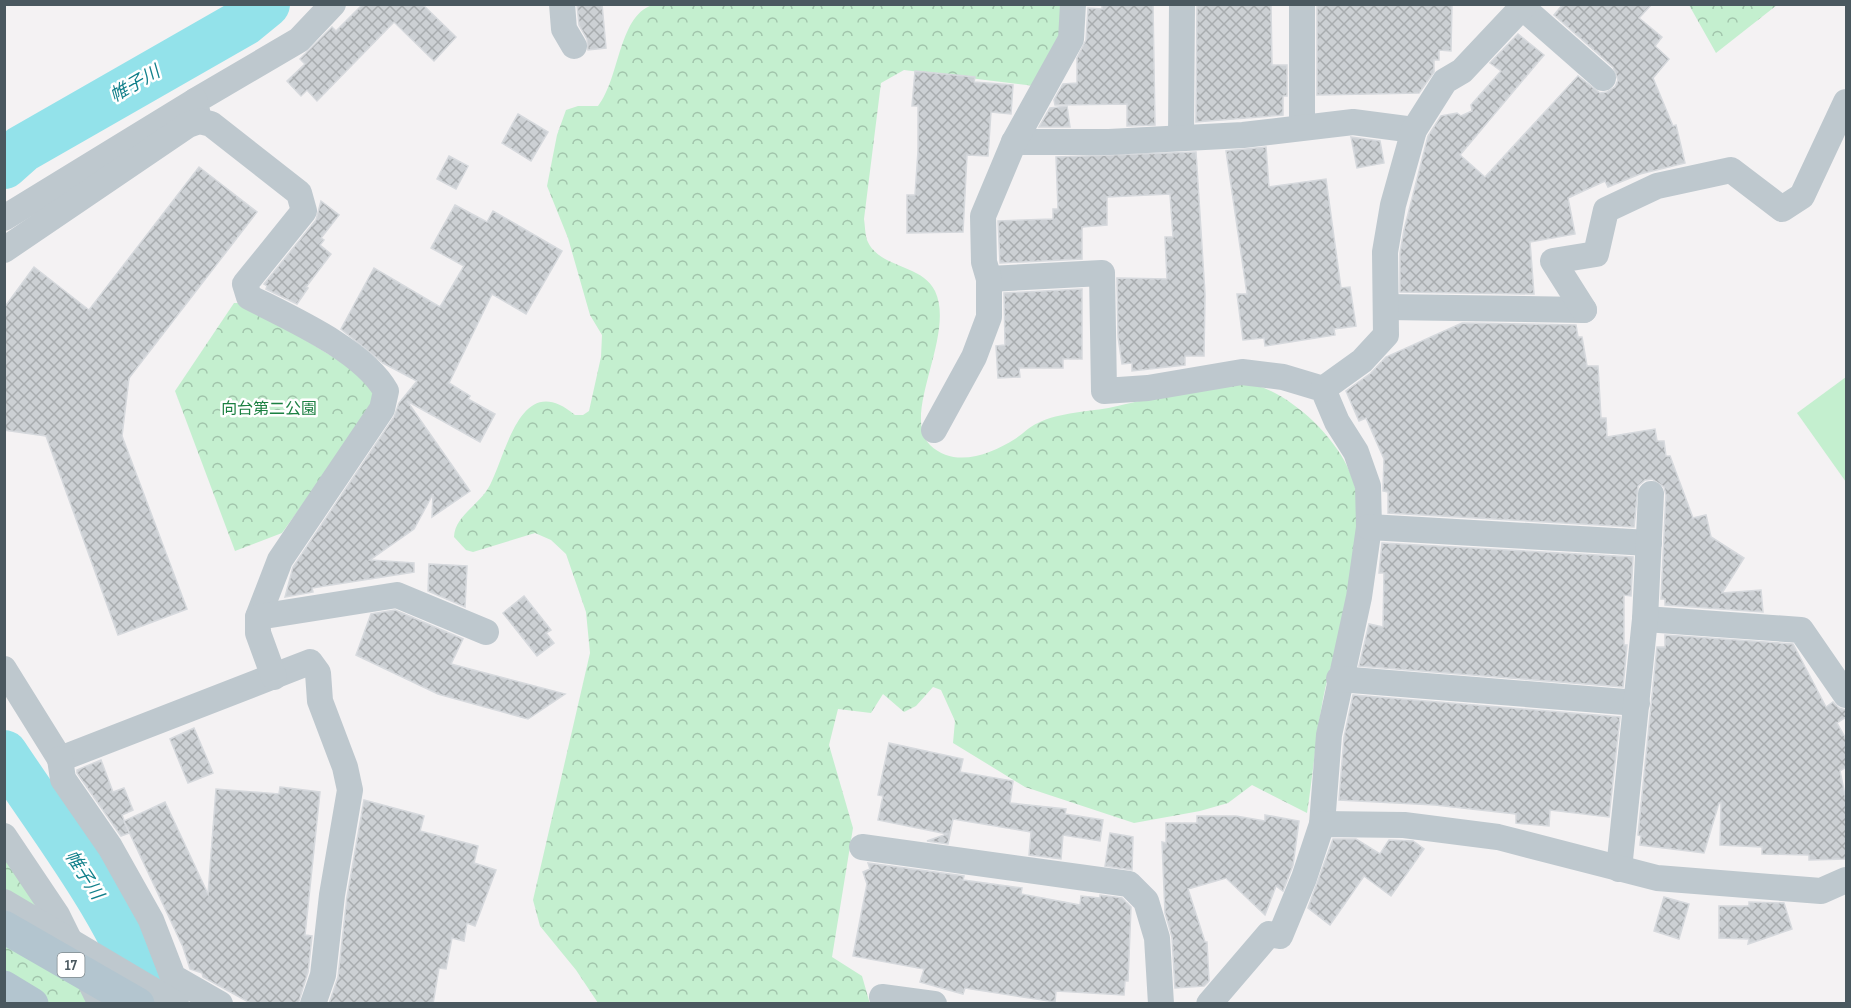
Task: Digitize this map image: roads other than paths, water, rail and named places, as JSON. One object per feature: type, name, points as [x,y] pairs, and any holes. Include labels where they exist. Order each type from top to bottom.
[{"type":"main road","name":"17","points":[[4,927],[138,1004]]},
{"type":"main road","points":[[4,987],[32,1004]]},
{"type":"street","points":[[4,218],[197,111],[298,40],[333,4]]},
{"type":"street","points":[[562,4],[564,29],[574,46]]},
{"type":"street","points":[[934,430],[974,357],[989,317],[983,216],[1014,142],[1071,39],[1073,4]]},
{"type":"street","points":[[1181,138],[1182,4]]},
{"type":"street","points":[[1302,4],[1302,126]]},
{"type":"street","points":[[1323,389],[1362,361],[1386,335],[1385,252],[1393,205],[1414,130],[1445,81],[1462,70],[1523,6],[1603,78]]},
{"type":"street","points":[[1386,307],[1584,310],[1552,261],[1596,254],[1606,210],[1657,186],[1731,170],[1782,209],[1802,196],[1846,102]]},
{"type":"street","points":[[4,250],[188,124],[197,111]]},
{"type":"street","points":[[197,111],[299,193],[304,211],[245,284],[249,297],[322,334],[378,377],[386,391],[382,409],[280,560],[258,617],[258,633],[274,677]]},
{"type":"street","points":[[1014,142],[1109,142],[1243,135],[1302,126],[1353,122],[1414,130]]},
{"type":"street","points":[[988,279],[1101,273],[1104,391],[1148,388],[1242,372],[1283,377],[1323,389]]},
{"type":"street","points":[[1209,1004],[1269,934],[1280,936],[1304,878],[1322,824],[1329,735],[1339,679],[1359,597],[1369,526],[1368,486],[1356,453],[1337,422],[1323,389]]},
{"type":"street","points":[[1619,869],[1645,619],[1651,494]]},
{"type":"street","points":[[1369,526],[1649,543]]},
{"type":"street","points":[[258,617],[398,595],[486,632]]},
{"type":"street","points":[[1645,619],[1801,630],[1846,695]]},
{"type":"street","points":[[60,759],[310,662],[318,673],[320,702],[345,767],[350,790],[332,895],[323,975],[313,1004]]},
{"type":"street","points":[[4,669],[60,759],[63,779],[110,847],[151,920],[183,1004]]},
{"type":"street","points":[[1339,679],[1637,703]]},
{"type":"street","points":[[1322,824],[1404,825],[1498,837],[1657,878],[1821,891],[1846,880]]},
{"type":"street","points":[[4,836],[57,915],[100,1004]]},
{"type":"street","points":[[862,848],[1129,884],[1146,901],[1157,938],[1161,1004]]},
{"type":"street","points":[[4,902],[176,1004]]},
{"type":"street","points":[[173,977],[220,1004]]},
{"type":"street","points":[[884,1004],[882,997],[934,1004]]},
{"type":"waterway","name":"帷子川","points":[[4,165],[22,149],[244,22],[266,4]]},
{"type":"waterway","name":"帷子川","points":[[4,754],[66,844],[105,906],[138,970],[151,1004]]},
{"type":"park label","name":"向台第二公園","points":[[269,409]]}]
